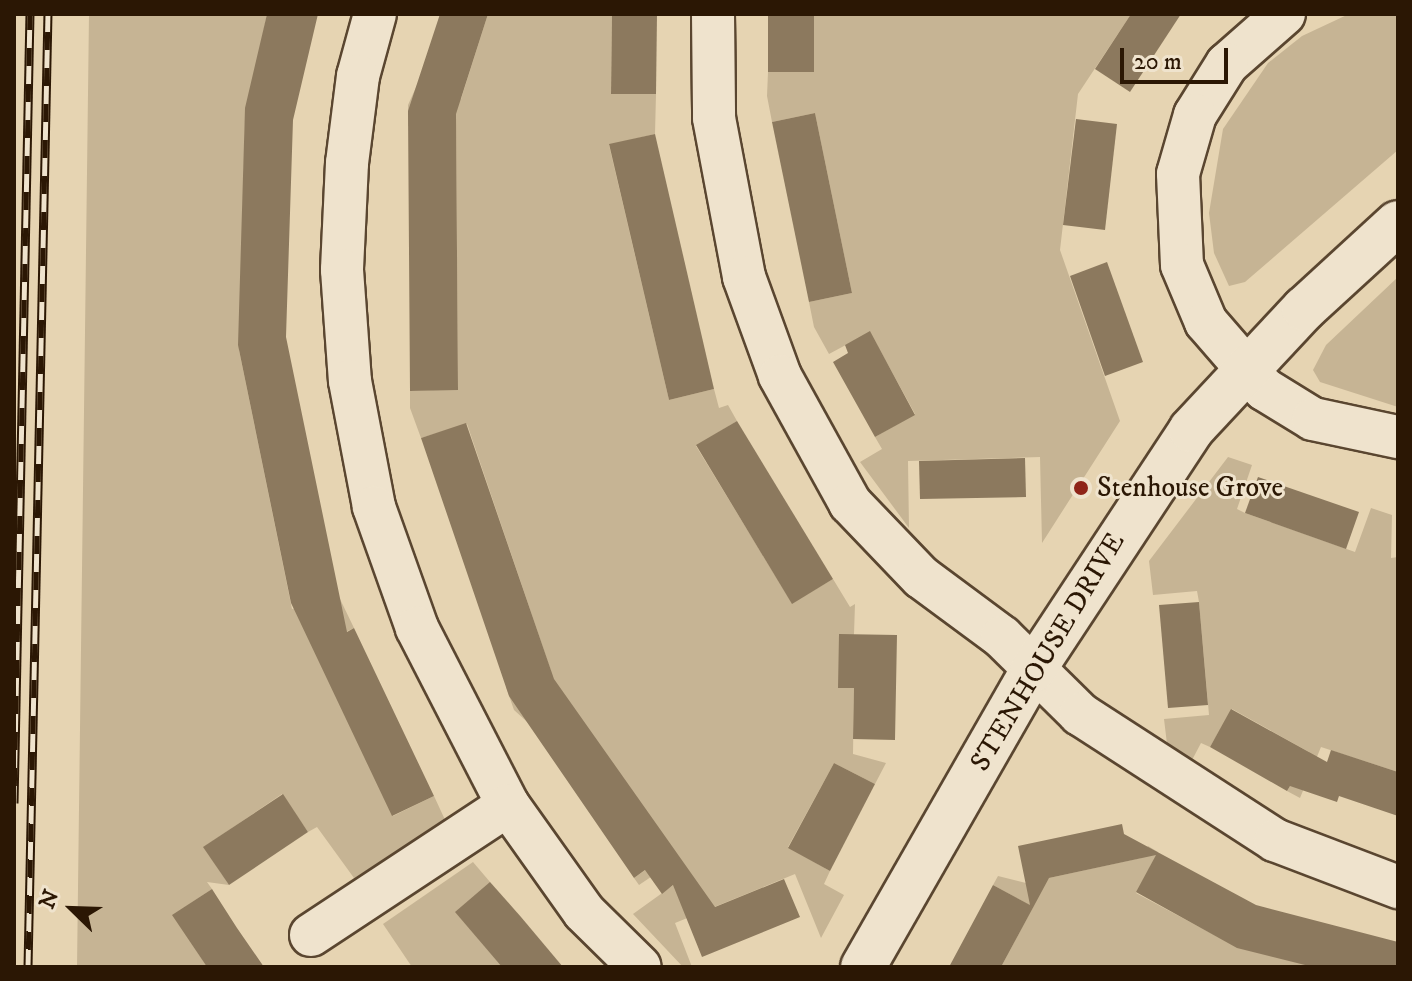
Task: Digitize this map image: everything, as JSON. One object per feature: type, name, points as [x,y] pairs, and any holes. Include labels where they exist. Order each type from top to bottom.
[{"type":"street","points":[[375,14],[358,76],[343,214],[343,310],[357,427],[374,507],[411,615],[508,805],[584,912],[640,967]]},
{"type":"street","points":[[713,14],[714,118],[730,223],[761,330],[802,423],[850,503],[882,541],[1080,714],[1230,815],[1307,855],[1398,887]]},
{"type":"street","points":[[1274,17],[1209,88],[1185,144],[1175,205],[1192,294],[1242,370],[1313,419],[1398,437]]},
{"type":"street","name":"STENHOUSE DRIVE","points":[[863,967],[1033,670],[1151,487],[1242,370],[1398,223]]},
{"type":"street","points":[[311,935],[508,805]]},
{"type":"shaded area","points":[[89,14],[267,14],[245,121],[239,350],[292,609],[340,599],[354,628],[313,648],[393,816],[434,796],[446,822],[354,878],[317,827],[308,832],[282,794],[204,847],[229,885],[207,882],[212,889],[173,915],[207,967],[77,967]]},
{"type":"shaded area","points":[[488,14],[612,14],[611,93],[656,94],[655,134],[609,145],[669,400],[714,389],[719,408],[728,405],[737,421],[696,446],[792,603],[833,579],[850,607],[855,604],[854,634],[839,688],[854,688],[853,754],[886,763],[875,784],[834,763],[788,847],[830,871],[824,884],[844,895],[821,938],[795,874],[675,923],[692,967],[683,967],[633,914],[690,873],[679,858],[639,885],[634,878],[671,852],[514,710],[506,687],[551,671],[467,424],[421,438],[410,408],[410,391],[458,389],[456,126],[408,126],[408,105],[417,85],[461,99]]},
{"type":"shaded area","points":[[814,14],[1131,14],[1078,94],[1060,250],[1120,421],[1042,543],[1040,457],[908,461],[909,528],[860,462],[882,449],[875,437],[915,414],[870,332],[829,354],[814,327],[809,302],[852,293],[815,113],[772,122],[767,96],[768,72],[814,71]]},
{"type":"shaded area","points":[[1349,14],[1398,14],[1398,150],[1245,282],[1229,286],[1214,253],[1209,213],[1223,129],[1268,63],[1302,36]]},
{"type":"shaded area","points":[[1398,277],[1398,407],[1320,382],[1313,370],[1326,345]]},
{"type":"shaded area","points":[[1228,457],[1252,465],[1237,509],[1355,552],[1371,508],[1392,515],[1391,558],[1398,557],[1398,772],[1321,747],[1300,798],[1287,791],[1309,752],[1232,709],[1210,747],[1201,743],[1191,762],[1167,744],[1164,719],[1209,715],[1199,602],[1197,591],[1153,595],[1149,561]]},
{"type":"shaded area","points":[[1148,846],[1158,852],[1136,893],[1218,937],[1313,967],[1001,967],[1033,907],[993,885],[998,876],[1026,883],[1141,858]]},
{"type":"shaded area","points":[[473,862],[490,882],[502,967],[412,967],[383,924]]},
{"type":"building","points":[[267,14],[318,14],[293,120],[286,337],[347,632],[354,628],[434,796],[392,816],[291,603],[238,345],[245,108]]},
{"type":"building","points":[[440,14],[488,14],[456,114],[458,390],[410,391],[408,111]]},
{"type":"building","points":[[612,14],[657,14],[656,94],[611,94]]},
{"type":"building","points":[[768,14],[814,14],[814,72],[768,72]]},
{"type":"building","points":[[1131,14],[1181,14],[1130,92],[1095,69]]},
{"type":"building","points":[[815,113],[852,293],[809,302],[772,122]]},
{"type":"building","points":[[1076,119],[1117,124],[1105,230],[1063,225]]},
{"type":"building","points":[[655,134],[714,389],[669,400],[609,144]]},
{"type":"building","points":[[1107,262],[1143,362],[1105,376],[1070,276]]},
{"type":"building","points":[[870,331],[915,415],[875,437],[833,362],[848,353],[845,345]]},
{"type":"building","points":[[737,421],[833,579],[792,604],[696,445]]},
{"type":"building","points":[[466,423],[554,679],[715,907],[784,879],[800,917],[702,957],[673,885],[662,894],[645,870],[634,878],[509,696],[421,438]]},
{"type":"building","points":[[1025,458],[1026,497],[920,499],[919,461]]},
{"type":"building","points":[[1258,477],[1359,512],[1346,549],[1245,513]]},
{"type":"building","points":[[1199,602],[1208,705],[1168,708],[1159,605]]},
{"type":"building","points":[[839,634],[897,635],[895,740],[853,739],[854,688],[838,688]]},
{"type":"building","points":[[1231,709],[1327,762],[1331,750],[1398,772],[1398,816],[1339,796],[1337,802],[1290,786],[1287,791],[1210,747]]},
{"type":"building","points":[[834,763],[875,784],[830,871],[788,848]]},
{"type":"building","points":[[283,794],[308,832],[229,885],[203,847]]},
{"type":"building","points":[[1122,824],[1124,834],[1256,905],[1398,942],[1398,967],[1313,967],[1237,948],[1136,892],[1156,855],[1049,878],[1001,967],[949,967],[993,885],[1030,905],[1018,846]]},
{"type":"building","points":[[490,882],[563,967],[502,967],[455,912]]},
{"type":"building","points":[[212,889],[264,967],[207,967],[172,915]]},
{"type":"railway","points":[[14,803],[30,14]]},
{"type":"railway","points":[[28,967],[48,14]]},
{"type":"place","name":"Stenhouse Grove","points":[[1081,488]]}]
